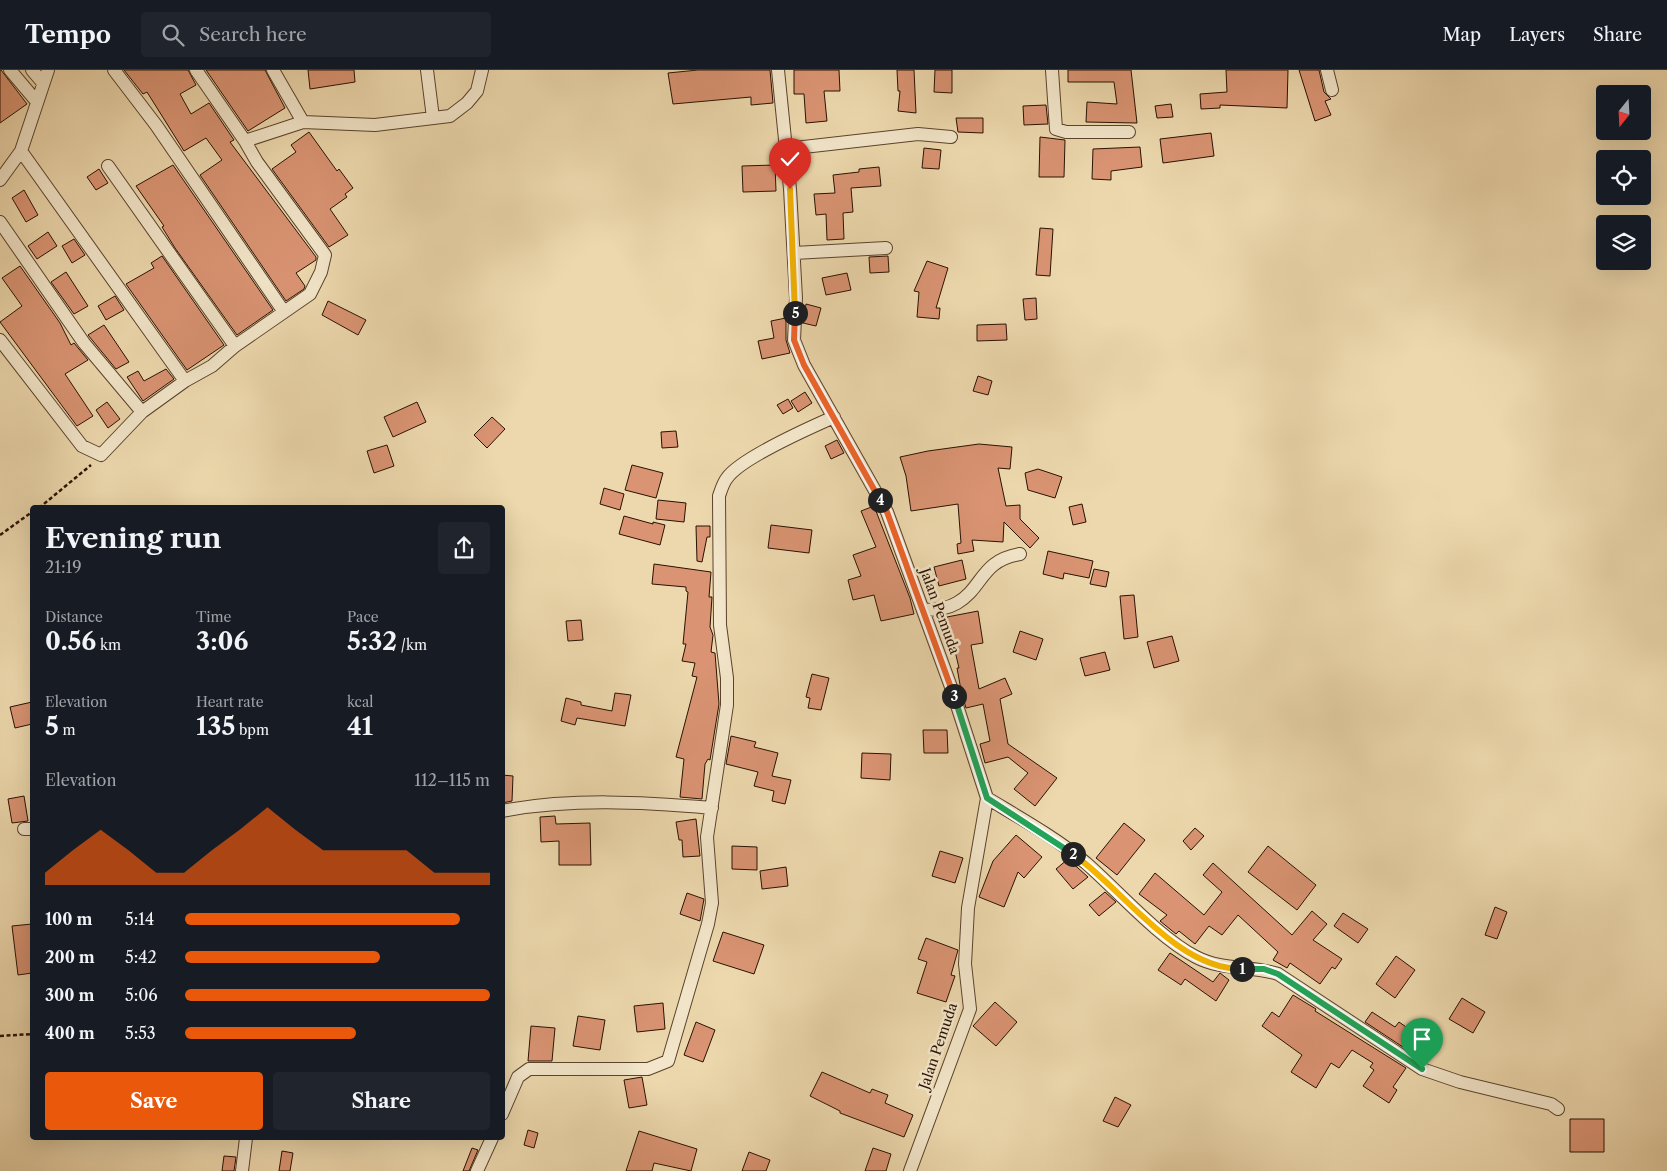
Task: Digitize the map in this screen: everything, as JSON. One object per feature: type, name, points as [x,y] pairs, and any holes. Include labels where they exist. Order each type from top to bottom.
[{"type":"street","points":[[10,70],[37,102]]},
{"type":"street","points":[[32,70],[43,83]]},
{"type":"street","points":[[2,173],[21,151],[48,70]]},
{"type":"street","points":[[114,70],[156,125],[284,312]]},
{"type":"street","points":[[0,340],[82,446],[101,455],[142,412],[212,366],[235,346],[310,294],[322,272],[325,255],[257,162],[245,141],[196,70]]},
{"type":"street","points":[[273,70],[303,122]]},
{"type":"street","points":[[427,70],[433,118]]},
{"type":"street","points":[[245,141],[303,122],[375,125],[450,116],[467,103],[476,91],[482,70]]},
{"type":"street","name":"Jalan Pemuda","points":[[778,70],[794,254],[796,298],[794,340],[804,365],[887,512],[952,687],[987,798],[968,908],[965,964],[970,1009],[910,1171]]},
{"type":"street","points":[[1052,70],[1056,128],[1066,132],[1129,132]]},
{"type":"street","points":[[1327,70],[1332,90]]},
{"type":"street","points":[[786,148],[918,134],[951,137]]},
{"type":"street","points":[[21,151],[185,382]]},
{"type":"street","points":[[108,166],[235,346]]},
{"type":"street","points":[[0,222],[84,343],[142,412]]},
{"type":"street","points":[[794,254],[886,248]]},
{"type":"street","points":[[505,1107],[518,1077],[529,1070],[648,1069],[668,1061],[708,924],[712,903],[707,837],[727,705],[727,678],[720,625],[719,496],[726,478],[739,466],[804,430],[834,417]]},
{"type":"street","points":[[923,610],[938,610],[957,604],[994,563],[1008,556],[1020,554]]},
{"type":"street","points":[[987,798],[1024,820],[1084,862],[1171,942],[1197,958],[1223,967],[1264,969],[1278,974],[1422,1069],[1460,1082],[1551,1104],[1558,1109]]},
{"type":"street","points":[[505,810],[541,803],[649,803],[712,808]]},
{"type":"street","points":[[242,1171],[246,1140]]},
{"type":"street","points":[[477,1171],[491,1140]]},
{"type":"path","points":[[43,505],[77,478],[101,455]]},
{"type":"path","points":[[0,535],[30,513]]},
{"type":"path","points":[[0,1036],[30,1034]]},
{"type":"building","points":[[0,70],[27,104],[0,123]]},
{"type":"building","points":[[124,70],[188,70],[196,85],[180,94],[191,114],[209,103],[234,140],[230,142],[316,257],[316,260],[296,273],[305,286],[304,289],[286,301],[200,175],[222,160],[206,138],[184,151],[147,92],[143,94]]},
{"type":"building","points":[[206,70],[265,70],[285,108],[248,131]]},
{"type":"building","points":[[308,70],[354,70],[355,82],[310,89]]},
{"type":"building","points":[[698,70],[770,70],[773,103],[751,105],[751,97],[673,104],[668,73]]},
{"type":"building","points":[[794,70],[839,70],[840,91],[824,91],[827,121],[806,123],[804,94],[794,94]]},
{"type":"building","points":[[897,70],[914,70],[916,113],[898,111],[900,91],[898,91]]},
{"type":"building","points":[[935,70],[952,70],[952,93],[934,92]]},
{"type":"building","points":[[1068,70],[1131,70],[1137,123],[1086,122],[1087,102],[1117,104],[1114,82],[1068,82]]},
{"type":"building","points":[[1226,70],[1288,70],[1287,108],[1220,105],[1220,108],[1201,109],[1200,94],[1227,92]]},
{"type":"building","points":[[1299,70],[1319,70],[1324,92],[1331,99],[1325,101],[1331,115],[1315,121]]},
{"type":"building","points":[[1171,104],[1173,117],[1157,118],[1155,106]]},
{"type":"building","points":[[1046,105],[1048,124],[1024,125],[1023,106]]},
{"type":"building","points":[[956,118],[983,118],[983,133],[958,132]]},
{"type":"building","points":[[309,132],[337,171],[339,169],[353,188],[345,194],[347,197],[330,209],[348,235],[329,247],[272,169],[296,152],[291,145]]},
{"type":"building","points":[[1211,133],[1214,156],[1163,163],[1160,139]]},
{"type":"building","points":[[1040,137],[1065,140],[1064,177],[1039,177]]},
{"type":"building","points":[[1140,147],[1142,167],[1111,171],[1111,180],[1092,179],[1093,149]]},
{"type":"building","points":[[924,148],[941,150],[939,169],[922,168]]},
{"type":"building","points":[[173,165],[273,310],[237,335],[175,248],[162,227],[164,226],[136,186]]},
{"type":"building","points":[[775,165],[776,191],[743,192],[742,166]]},
{"type":"building","points":[[879,167],[881,186],[851,188],[853,212],[843,213],[844,239],[827,240],[826,214],[816,215],[814,194],[835,193],[833,175]]},
{"type":"building","points":[[99,169],[108,183],[96,190],[87,177]]},
{"type":"building","points":[[24,190],[38,215],[26,222],[12,198]]},
{"type":"building","points":[[1040,228],[1053,229],[1050,276],[1036,275]]},
{"type":"building","points":[[48,232],[57,246],[37,259],[28,246]]},
{"type":"building","points":[[74,239],[85,255],[72,263],[62,246]]},
{"type":"building","points":[[162,256],[224,345],[187,370],[126,284],[154,268],[151,263]]},
{"type":"building","points":[[888,256],[889,272],[870,273],[869,257]]},
{"type":"building","points":[[927,261],[948,268],[936,308],[940,308],[939,319],[917,317],[919,292],[914,291]]},
{"type":"building","points":[[20,266],[60,323],[71,345],[74,343],[88,360],[65,374],[93,416],[77,426],[0,322],[22,306],[2,278]]},
{"type":"building","points":[[66,272],[88,306],[74,314],[51,282]]},
{"type":"building","points":[[847,273],[851,290],[826,295],[822,278]]},
{"type":"building","points":[[115,296],[124,310],[106,320],[98,306]]},
{"type":"building","points":[[1036,298],[1037,319],[1025,320],[1023,299]]},
{"type":"building","points":[[328,301],[366,320],[358,335],[322,315]]},
{"type":"building","points":[[806,304],[821,308],[816,326],[803,323]]},
{"type":"building","points":[[786,318],[786,340],[790,353],[762,359],[758,341],[774,338],[771,321]]},
{"type":"building","points":[[1006,324],[1007,340],[977,341],[977,325]]},
{"type":"building","points":[[104,325],[129,362],[116,369],[88,335]]},
{"type":"building","points":[[166,369],[174,379],[143,401],[127,377],[138,371],[144,381]]},
{"type":"building","points":[[978,376],[992,381],[988,395],[973,391]]},
{"type":"building","points":[[805,392],[812,403],[798,412],[791,401]]},
{"type":"building","points":[[788,399],[793,408],[783,414],[777,405]]},
{"type":"building","points":[[107,402],[120,419],[108,428],[96,410]]},
{"type":"building","points":[[417,402],[426,422],[393,437],[384,417]]},
{"type":"building","points":[[492,417],[505,429],[487,448],[474,435]]},
{"type":"building","points":[[676,431],[678,447],[662,448],[661,432]]},
{"type":"building","points":[[837,440],[844,453],[831,459],[825,446]]},
{"type":"building","points":[[979,444],[1012,447],[1010,469],[998,468],[1006,506],[1020,505],[1020,519],[1039,538],[1030,548],[1004,522],[1003,542],[972,540],[974,551],[958,554],[957,544],[961,543],[958,504],[911,511],[906,476],[900,457]]},
{"type":"building","points":[[387,445],[394,466],[374,473],[367,451]]},
{"type":"building","points":[[632,465],[663,473],[656,498],[625,490]]},
{"type":"building","points":[[1038,469],[1062,477],[1055,498],[1028,490],[1025,473]]},
{"type":"building","points":[[604,488],[624,494],[620,510],[600,504]]},
{"type":"building","points":[[658,500],[686,503],[684,522],[656,519]]},
{"type":"building","points":[[1082,504],[1086,522],[1073,525],[1069,507]]},
{"type":"building","points":[[874,506],[910,598],[914,614],[881,621],[874,595],[853,600],[848,580],[861,576],[853,555],[876,547],[861,511]]},
{"type":"building","points":[[624,516],[653,524],[653,522],[665,525],[660,545],[619,534]]},
{"type":"building","points":[[771,525],[812,530],[809,553],[768,548]]},
{"type":"building","points":[[696,526],[710,526],[710,537],[707,537],[702,562],[697,561]]},
{"type":"building","points":[[1048,551],[1093,561],[1089,578],[1064,573],[1063,579],[1043,574]]},
{"type":"building","points":[[962,560],[966,579],[939,586],[934,567]]},
{"type":"building","points":[[654,564],[711,572],[709,597],[712,597],[710,627],[713,635],[711,652],[715,653],[719,704],[710,760],[708,759],[705,764],[702,799],[680,797],[684,759],[676,757],[697,677],[692,676],[695,663],[682,661],[686,644],[683,644],[688,592],[686,587],[652,584]]},
{"type":"building","points":[[1094,569],[1109,572],[1106,587],[1090,584]]},
{"type":"building","points":[[1134,595],[1138,637],[1124,639],[1120,596]]},
{"type":"building","points":[[978,611],[983,643],[971,645],[979,689],[1005,678],[1012,694],[1000,699],[1008,744],[1057,778],[1035,806],[1014,789],[1028,773],[1008,757],[985,763],[980,744],[990,741],[983,704],[966,708],[947,617]]},
{"type":"building","points":[[581,620],[583,640],[568,641],[566,621]]},
{"type":"building","points":[[1020,631],[1043,639],[1036,660],[1013,652]]},
{"type":"building","points":[[1172,636],[1179,661],[1154,668],[1147,642]]},
{"type":"building","points":[[1105,652],[1110,670],[1085,676],[1080,658]]},
{"type":"building","points":[[812,674],[829,678],[821,710],[808,708],[810,698],[806,697]]},
{"type":"building","points":[[615,693],[631,695],[625,726],[577,718],[575,725],[561,721],[566,698],[581,702],[581,705],[612,711]]},
{"type":"building","points":[[30,702],[30,724],[15,728],[10,707]]},
{"type":"building","points":[[923,730],[947,730],[948,753],[924,753]]},
{"type":"building","points":[[731,736],[756,742],[754,747],[778,753],[772,776],[791,780],[785,804],[772,801],[774,791],[754,786],[758,772],[726,764]]},
{"type":"building","points":[[862,753],[891,754],[890,780],[861,778]]},
{"type":"building","points":[[505,775],[513,776],[512,801],[505,802]]},
{"type":"building","points":[[24,796],[28,821],[12,823],[8,799]]},
{"type":"building","points":[[555,816],[556,824],[590,823],[591,865],[559,865],[559,841],[541,842],[540,817]]},
{"type":"building","points":[[696,819],[700,856],[683,857],[682,840],[679,840],[676,822]]},
{"type":"building","points":[[1124,823],[1145,840],[1117,875],[1096,858]]},
{"type":"building","points":[[1195,828],[1204,836],[1191,850],[1183,841]]},
{"type":"building","points":[[1016,835],[1042,857],[1024,878],[1018,872],[1004,907],[979,897],[993,861]]},
{"type":"building","points":[[732,846],[757,847],[757,870],[732,869]]},
{"type":"building","points":[[1268,846],[1316,885],[1297,910],[1248,872]]},
{"type":"building","points":[[940,851],[963,858],[955,883],[932,876]]},
{"type":"building","points":[[1068,859],[1088,877],[1073,889],[1056,869]]},
{"type":"building","points":[[1213,863],[1292,935],[1312,911],[1327,924],[1313,940],[1342,959],[1335,969],[1332,967],[1320,984],[1290,963],[1287,968],[1273,960],[1278,952],[1238,915],[1222,935],[1209,926],[1195,944],[1179,931],[1176,934],[1160,921],[1167,915],[1139,894],[1155,873],[1204,915],[1222,892],[1203,875]]},
{"type":"building","points":[[786,867],[788,886],[762,889],[760,871]]},
{"type":"building","points":[[1105,892],[1116,902],[1099,916],[1089,905]]},
{"type":"building","points":[[687,893],[704,899],[700,921],[680,914]]},
{"type":"building","points":[[1495,907],[1507,912],[1497,939],[1485,935]]},
{"type":"building","points":[[1343,913],[1368,929],[1358,943],[1334,926]]},
{"type":"building","points":[[30,924],[30,973],[18,975],[12,926]]},
{"type":"building","points":[[723,932],[764,945],[754,974],[713,961]]},
{"type":"building","points":[[926,938],[958,950],[951,975],[955,976],[946,1002],[917,993],[927,962],[918,959]]},
{"type":"building","points":[[1170,953],[1213,982],[1220,973],[1229,980],[1216,1001],[1185,979],[1181,985],[1158,970]]},
{"type":"building","points":[[1396,956],[1415,970],[1395,998],[1376,984]]},
{"type":"building","points":[[1293,995],[1316,1009],[1315,1011],[1406,1068],[1393,1087],[1397,1090],[1389,1103],[1363,1086],[1374,1070],[1370,1067],[1373,1063],[1352,1050],[1339,1068],[1331,1063],[1316,1088],[1291,1072],[1302,1055],[1262,1026],[1272,1012],[1279,1017]]},
{"type":"building","points":[[1462,998],[1485,1012],[1473,1033],[1449,1019]]},
{"type":"building","points":[[995,1002],[1017,1022],[996,1046],[973,1026]]},
{"type":"building","points":[[663,1003],[665,1029],[637,1032],[634,1006]]},
{"type":"building","points":[[1372,1012],[1395,1027],[1399,1022],[1419,1036],[1409,1051],[1365,1022]]},
{"type":"building","points":[[578,1016],[605,1020],[600,1050],[573,1046]]},
{"type":"building","points":[[696,1022],[715,1030],[703,1062],[684,1055]]},
{"type":"building","points":[[531,1026],[555,1028],[552,1061],[528,1061]]},
{"type":"building","points":[[822,1072],[870,1093],[872,1089],[888,1095],[885,1103],[913,1115],[904,1137],[840,1113],[840,1111],[810,1096]]},
{"type":"building","points":[[642,1077],[647,1105],[629,1108],[624,1080]]},
{"type":"building","points":[[1115,1097],[1131,1105],[1118,1127],[1103,1121]]},
{"type":"building","points":[[1570,1119],[1604,1119],[1604,1152],[1570,1152]]},
{"type":"building","points":[[528,1130],[538,1133],[534,1148],[524,1145]]},
{"type":"building","points":[[639,1131],[697,1149],[691,1171],[654,1163],[652,1171],[626,1171]]},
{"type":"building","points":[[472,1148],[478,1150],[469,1171],[463,1171]]},
{"type":"building","points":[[873,1148],[891,1154],[886,1171],[865,1171]]},
{"type":"building","points":[[282,1151],[293,1153],[290,1171],[279,1171]]},
{"type":"building","points":[[749,1152],[770,1160],[766,1171],[742,1171]]},
{"type":"building","points":[[224,1156],[236,1157],[234,1171],[222,1171]]},
{"type":"route","points":[[790,189],[796,298],[794,340],[804,365],[887,512],[952,687],[987,798],[1024,820],[1084,862],[1171,942],[1197,958],[1223,967],[1264,969],[1278,974],[1422,1069]]}]
